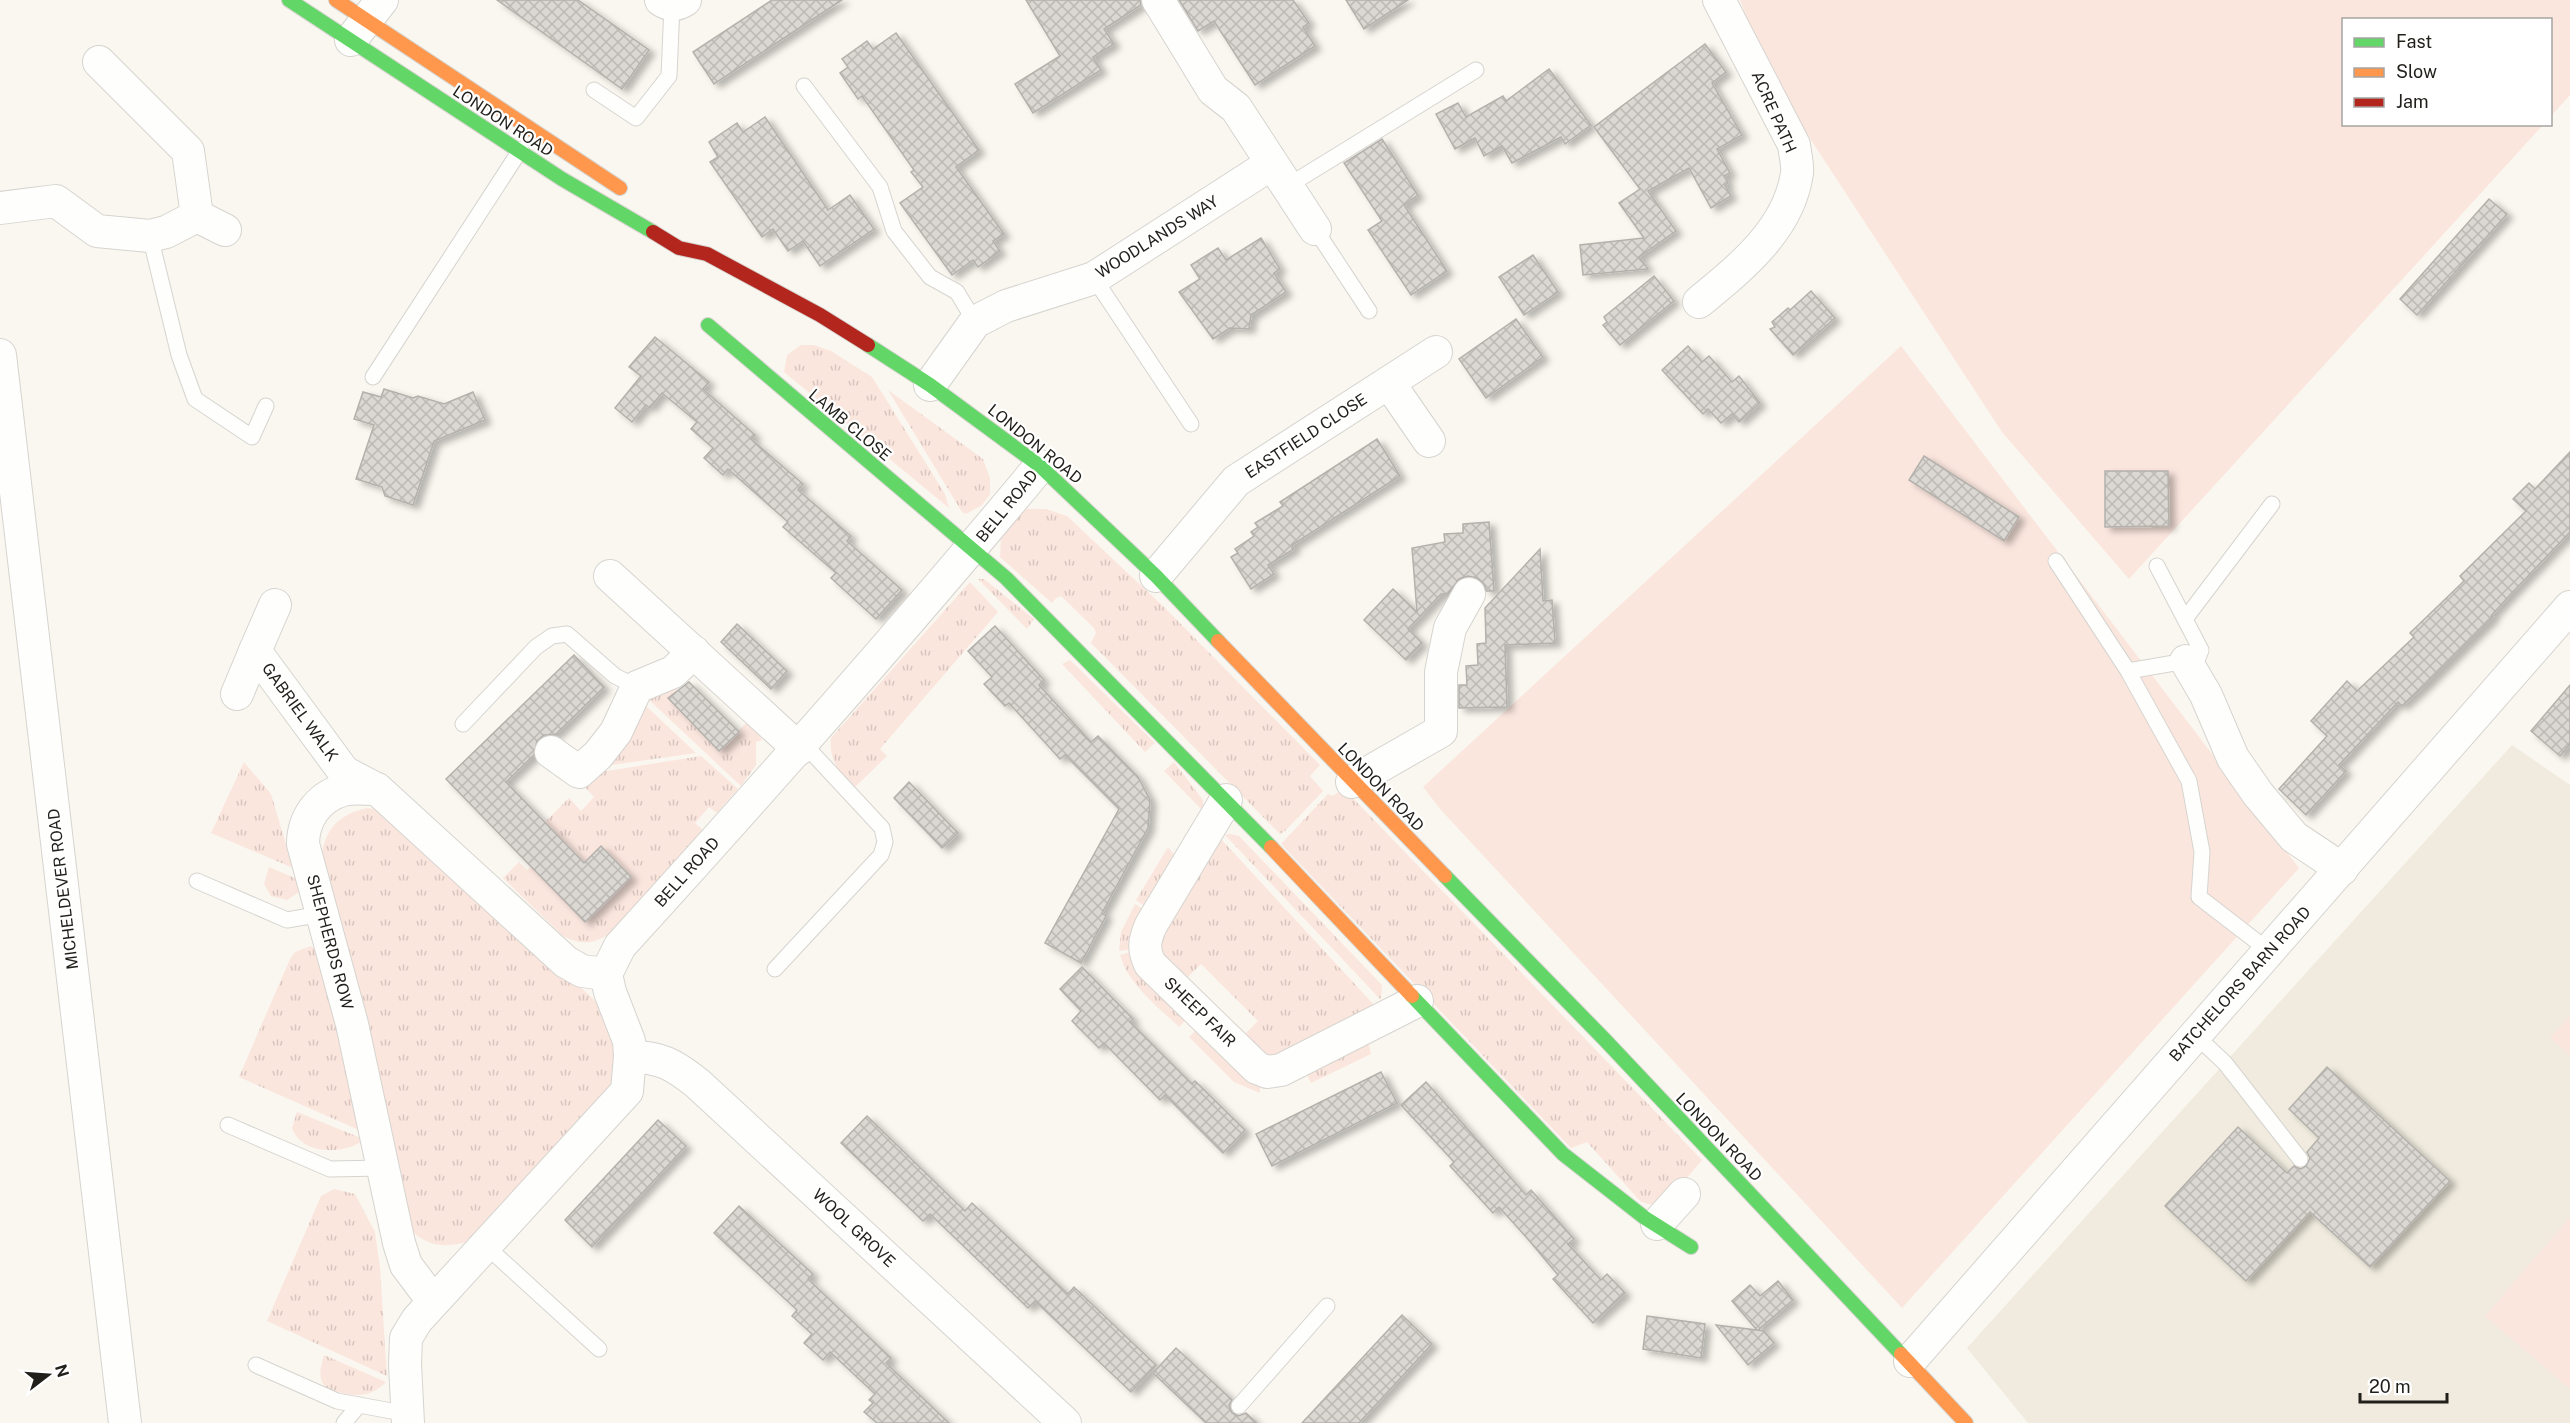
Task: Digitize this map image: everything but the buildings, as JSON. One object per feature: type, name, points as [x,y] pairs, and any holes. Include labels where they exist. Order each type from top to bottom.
[{"type":"street","name":"LONDON ROAD","points":[[289,0],[366,21],[520,150],[562,179],[679,248],[707,254],[820,315],[930,384],[1040,466],[1156,576],[1352,782],[1606,1041],[1966,1423]]},
{"type":"street","name":"LONDON ROAD","points":[[336,0],[634,197]]},
{"type":"street","points":[[1158,0],[1213,90],[1236,108],[1278,176],[1315,229]]},
{"type":"street","name":"ACRE PATH","points":[[1699,302],[1764,244],[1778,223],[1791,195],[1798,171],[1794,146],[1719,0]]},
{"type":"street","points":[[99,62],[188,151],[197,216]]},
{"type":"street","name":"WOODLANDS WAY","points":[[930,384],[975,322],[1006,306],[1094,278],[1278,176]]},
{"type":"street","points":[[0,208],[56,201],[97,231],[150,236],[166,232],[197,216]]},
{"type":"street","points":[[197,216],[225,230]]},
{"type":"street","name":"LONDON ROAD","points":[[695,240],[707,254]]},
{"type":"street","name":"LAMB CLOSE","points":[[708,325],[971,550]]},
{"type":"street","name":"EASTFIELD CLOSE","points":[[1156,576],[1236,481],[1436,352]]},
{"type":"street","name":"MICHELDEVER ROAD","points":[[0,355],[125,1423]]},
{"type":"street","points":[[1389,383],[1429,441]]},
{"type":"street","name":"BELL ROAD","points":[[606,974],[620,946],[801,746],[971,550],[1040,466]]},
{"type":"street","points":[[971,550],[1006,578],[1226,800],[1563,1154],[1622,1201],[1692,1247]]},
{"type":"street","points":[[610,576],[801,746]]},
{"type":"street","points":[[1352,782],[1440,731],[1441,672],[1450,628],[1469,594]]},
{"type":"street","name":"GABRIEL WALK","points":[[237,694],[275,605]]},
{"type":"street","name":"BATCHELORS BARN ROAD","points":[[1910,1361],[2570,607]]},
{"type":"street","name":"GABRIEL WALK","points":[[255,651],[344,772],[377,789]]},
{"type":"street","points":[[550,752],[579,772],[616,732],[637,687],[673,672],[694,652]]},
{"type":"street","points":[[2189,666],[2233,758],[2258,794],[2294,837],[2342,870]]},
{"type":"street","name":"SHEPHERDS ROW","points":[[377,789],[345,789],[333,794],[314,808],[303,831],[303,844],[352,1024],[382,1168],[406,1265],[433,1300]]},
{"type":"street","points":[[377,789],[566,962],[582,971],[606,974],[610,992],[629,1041],[630,1056],[627,1091],[417,1320],[406,1338],[408,1418]]},
{"type":"street","name":"SHEEP FAIR","points":[[1226,800],[1151,925],[1145,939],[1144,951],[1150,964],[1257,1068],[1267,1072],[1281,1070],[1417,1002]]},
{"type":"street","name":"WOOL GROVE","points":[[630,1056],[655,1058],[671,1063],[698,1083],[1065,1423]]},
{"type":"street","points":[[1657,1224],[1684,1194]]},
{"type":"lane","points":[[594,90],[636,118],[669,76],[673,2]]},
{"type":"lane","points":[[1278,176],[1476,70]]},
{"type":"lane","points":[[804,86],[880,187],[894,231],[930,277],[957,292],[975,322]]},
{"type":"lane","points":[[373,377],[532,131]]},
{"type":"lane","points":[[1315,229],[1369,311]]},
{"type":"lane","points":[[150,236],[179,355],[195,399],[252,437],[266,406]]},
{"type":"lane","points":[[1094,278],[1191,424]]},
{"type":"lane","points":[[2185,619],[2272,504]]},
{"type":"lane","points":[[2056,561],[2128,671],[2189,781],[2202,852],[2199,897],[2269,951]]},
{"type":"lane","points":[[2128,671],[2189,666],[2201,650],[2157,567]]},
{"type":"lane","points":[[463,724],[536,647],[552,636],[567,634],[615,676],[637,687]]},
{"type":"lane","points":[[775,969],[881,855],[885,842],[882,828],[801,746]]},
{"type":"lane","points":[[197,881],[287,920],[322,914]]},
{"type":"lane","points":[[2194,1034],[2225,1063],[2300,1159]]},
{"type":"lane","points":[[228,1125],[330,1169],[382,1168]]},
{"type":"lane","points":[[485,1245],[599,1349]]},
{"type":"lane","points":[[1239,1406],[1327,1306]]},
{"type":"lane","points":[[256,1365],[337,1401],[408,1418]]},
{"type":"lane","points":[[344,1423],[359,1405]]},
{"type":"shaded area","points":[[2512,745],[2570,785],[2570,1423],[2028,1423],[1967,1348]]},
{"type":"green space","points":[[1740,0],[2570,0],[2570,95],[2552,115],[2552,18],[2342,18],[2342,126],[2542,126],[2129,579],[2002,432],[1779,91],[1757,46]]},
{"type":"green space","points":[[801,345],[814,345],[831,351],[872,377],[945,494],[949,508],[784,372],[787,355]]},
{"type":"green space","points":[[1901,346],[2299,868],[1902,1308],[1441,810],[1423,787]]},
{"type":"green space","points":[[888,390],[983,459],[990,478],[990,494],[982,505],[966,514],[962,512]]},
{"type":"green space","points":[[1027,509],[1046,509],[1067,516],[1165,608],[1320,765],[1310,776],[1323,791],[1285,831],[1280,834],[1091,643],[1096,633],[1094,628],[1061,596],[1052,603],[1000,557],[1001,537],[1017,512]]},
{"type":"green space","points":[[978,579],[984,579],[1034,619],[1027,629]]},
{"type":"green space","points":[[970,582],[998,612],[880,749],[887,756],[854,788],[833,760],[831,738]]},
{"type":"green space","points":[[1070,660],[1155,743],[1145,752],[1062,664]]},
{"type":"green space","points":[[684,682],[668,699],[719,751],[750,719],[762,740],[756,742],[756,765],[741,786],[647,698]]},
{"type":"green space","points":[[645,705],[696,753],[598,767]]},
{"type":"green space","points":[[701,756],[738,789],[717,813],[709,807],[695,823],[703,830],[625,921],[611,933],[589,942],[572,940],[563,936],[503,878],[519,862],[527,870],[531,867],[585,922],[631,877],[584,863],[545,822],[569,798],[581,811],[594,797],[583,785],[594,773]]},
{"type":"green space","points":[[244,762],[271,794],[293,868],[211,833]]},
{"type":"green space","points":[[1174,762],[1203,800],[1203,811],[1164,771]]},
{"type":"green space","points":[[1344,789],[1702,1160],[1680,1186],[1657,1206],[1641,1202],[1587,1142],[1571,1148],[1281,844],[1328,794],[1332,796]]},
{"type":"green space","points":[[367,808],[380,810],[588,994],[603,1009],[618,1035],[615,1085],[468,1242],[451,1245],[435,1244],[421,1239],[408,1227],[322,852],[327,835],[337,822]]},
{"type":"green space","points":[[1225,835],[1239,836],[1382,985],[1381,1000]]},
{"type":"green space","points":[[1220,838],[1376,1007],[1278,1057],[1259,1055],[1242,1037],[1258,1021],[1201,964],[1185,980],[1170,964],[1161,949],[1160,934]]},
{"type":"green space","points":[[1168,847],[1177,858],[1148,909],[1136,900]]},
{"type":"green space","points":[[269,867],[297,879],[301,891],[287,900],[271,896],[264,884]]},
{"type":"green space","points":[[1135,904],[1146,911],[1133,949],[1119,951],[1121,932]]},
{"type":"green space","points":[[311,946],[315,949],[341,1026],[359,1130],[239,1077],[290,959],[295,952]]},
{"type":"green space","points":[[1134,951],[1189,1017],[1179,1027],[1144,994],[1124,966],[1120,955]]},
{"type":"green space","points":[[2570,1016],[2570,1056],[2550,1037]]},
{"type":"green space","points":[[1199,1027],[1260,1079],[1260,1093],[1234,1082],[1189,1037]]},
{"type":"green space","points":[[1368,1041],[1371,1054],[1311,1083],[1305,1071]]},
{"type":"green space","points":[[297,1112],[361,1138],[361,1142],[343,1149],[322,1150],[312,1147],[297,1137],[292,1128]]},
{"type":"green space","points":[[334,1189],[355,1194],[375,1232],[380,1268],[387,1376],[267,1321],[321,1196]]},
{"type":"green space","points":[[2570,1217],[2570,1389],[2485,1316]]},
{"type":"green space","points":[[324,1355],[386,1382],[372,1392],[357,1395],[341,1393],[325,1387],[320,1375]]},
{"type":"traffic: fast","points":[[289,0],[562,179],[653,232]]},
{"type":"traffic: fast","points":[[708,325],[1006,578],[1271,847]]},
{"type":"traffic: fast","points":[[868,345],[930,385],[1040,466],[1156,576],[1218,641]]},
{"type":"traffic: fast","points":[[1445,876],[1606,1041],[1901,1354]]},
{"type":"traffic: fast","points":[[1412,996],[1563,1154],[1645,1218],[1691,1247]]},
{"type":"traffic: slow","points":[[336,0],[620,188]]},
{"type":"traffic: slow","points":[[1218,641],[1445,876]]},
{"type":"traffic: slow","points":[[1271,847],[1412,996]]},
{"type":"traffic: slow","points":[[1901,1354],[1966,1423]]},
{"type":"traffic: jam","points":[[653,232],[679,248],[707,254],[820,315],[868,345]]}]
